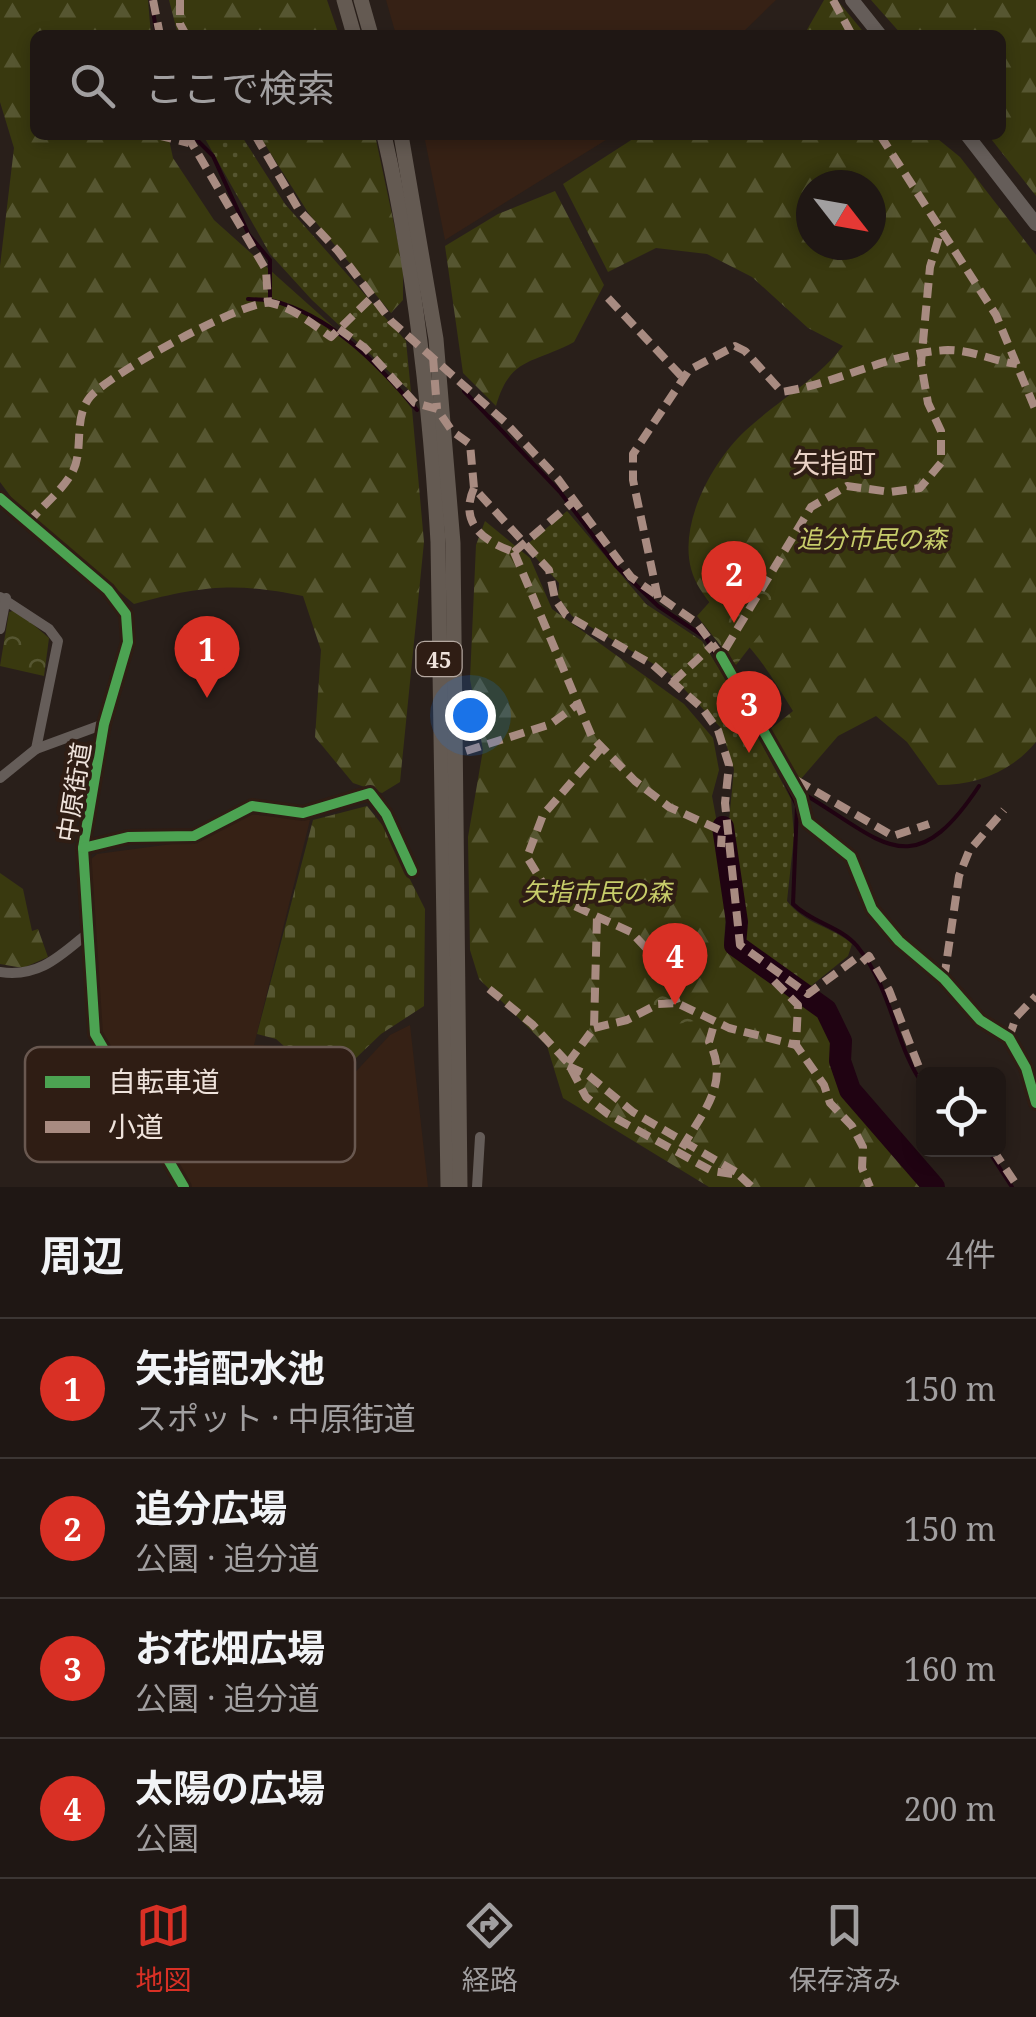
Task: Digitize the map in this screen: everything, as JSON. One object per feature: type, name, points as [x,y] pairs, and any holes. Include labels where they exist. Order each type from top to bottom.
[{"type":"main road","points":[[344,0],[353,30]]},
{"type":"main road","points":[[360,0],[369,30]]},
{"type":"main road","name":"45","points":[[385,140],[419,327],[435,481],[448,1187]]},
{"type":"main road","name":"45","points":[[402,140],[436,339],[454,543],[460,1187]]},
{"type":"street","points":[[852,0],[876,30]]},
{"type":"street","points":[[972,140],[1036,224]]},
{"type":"street","name":"中原街道","points":[[1,503],[108,590],[126,614],[128,642],[104,724],[83,848],[95,1034],[103,1047]]},
{"type":"street","points":[[0,630],[3,597],[49,629],[58,641],[36,749]]},
{"type":"street","points":[[721,656],[801,797],[807,822],[852,857],[872,909],[899,941],[944,979],[980,1020],[1009,1038],[1026,1068],[1036,1103]]},
{"type":"street","points":[[0,778],[36,749],[104,724]]},
{"type":"street","points":[[83,848],[128,836],[194,836],[252,806],[304,813],[370,793],[386,814],[412,872]]},
{"type":"street","points":[[0,972],[20,974],[45,968],[88,933]]},
{"type":"street","points":[[477,1187],[480,1137]]},
{"type":"street","name":"中原街道","points":[[169,1162],[184,1187]]},
{"type":"shaded area","points":[[386,0],[776,0],[745,30],[395,30]]},
{"type":"shaded area","points":[[425,140],[606,140],[445,240]]},
{"type":"shaded area","points":[[250,814],[310,820],[254,1045],[275,1047],[110,1047],[101,1028],[91,859],[97,854],[202,840]]},
{"type":"shaded area","points":[[410,1025],[428,1187],[189,1187],[175,1162],[355,1162],[355,1072],[390,1035]]},
{"type":"green space","points":[[0,0],[148,0],[151,30],[30,30],[30,140],[169,140],[173,158],[214,220],[384,372],[412,409],[424,542],[400,782],[382,793],[353,783],[315,737],[321,650],[303,596],[218,588],[134,604],[17,505],[0,482],[0,266],[14,148],[0,102]]},
{"type":"green space","points":[[169,0],[327,0],[337,30],[177,30]]},
{"type":"green space","points":[[824,0],[837,0],[862,30],[807,30]]},
{"type":"green space","points":[[871,0],[1036,0],[1036,196],[992,140],[1006,140],[1006,30],[898,30]]},
{"type":"green space","points":[[206,140],[244,140],[285,204],[406,341],[411,392],[312,300],[270,254]]},
{"type":"green space","points":[[262,140],[376,140],[403,266],[403,300],[391,313],[309,214]]},
{"type":"green space","name":"追分市民の森","points":[[631,140],[939,140],[960,157],[1036,255],[1036,742],[1016,761],[980,779],[938,785],[907,742],[876,716],[838,736],[800,780],[768,731],[793,711],[759,659],[700,589],[691,570],[688,548],[697,504],[731,446],[821,370],[843,346],[808,328],[752,277],[707,254],[656,248],[608,272],[563,184]]},
{"type":"green space","points":[[555,191],[604,285],[574,342],[516,370],[508,378],[496,406],[463,373],[445,246],[498,214]]},
{"type":"green space","points":[[567,511],[646,604],[702,641],[791,799],[794,836],[787,901],[802,915],[852,944],[848,956],[806,990],[770,967],[742,936],[729,821],[734,769],[721,728],[669,673],[572,616],[558,597],[559,583],[525,546]]},
{"type":"green space","name":"矢指市民の森","points":[[485,521],[530,558],[552,609],[684,704],[713,738],[719,770],[712,796],[728,882],[724,943],[784,992],[826,1010],[840,1090],[925,1187],[709,1187],[563,1098],[547,1046],[479,979],[470,950],[468,837],[483,750],[470,679],[476,545]]},
{"type":"green space","points":[[763,572],[779,582],[764,629],[736,665],[697,616],[724,586]]},
{"type":"green space","points":[[16,610],[49,638],[44,676],[0,666],[9,612]]},
{"type":"green space","points":[[367,806],[383,826],[425,909],[424,1006],[381,1034],[355,1059],[355,1047],[285,1047],[276,1039],[257,1034],[313,820]]},
{"type":"green space","points":[[0,873],[23,889],[32,931],[38,929],[48,957],[23,968],[0,964]]},
{"type":"green space","points":[[677,983],[702,1004],[694,1021],[655,1028],[648,1006]]},
{"type":"waterway","points":[[151,0],[156,30]]},
{"type":"waterway","points":[[197,140],[213,156],[249,235],[270,260],[270,300],[313,317],[352,343],[417,410]]},
{"type":"waterway","points":[[248,299],[268,300]]},
{"type":"waterway","points":[[464,391],[560,492],[616,566],[658,606],[706,638],[717,657]]},
{"type":"waterway","points":[[780,770],[797,806],[793,904],[857,946],[879,982],[916,1073]]},
{"type":"waterway","points":[[804,794],[876,839],[896,846],[915,845],[934,836],[979,786]]},
{"type":"waterway","points":[[723,827],[737,922],[735,945],[826,1010],[841,1041],[840,1061],[850,1090],[934,1187]]},
{"type":"waterway","points":[[993,1157],[1012,1187]]},
{"type":"marked path","points":[[153,0],[159,30]]},
{"type":"marked path","points":[[180,0],[183,30]]},
{"type":"marked path","points":[[833,0],[849,30]]},
{"type":"marked path","points":[[177,140],[189,143]]},
{"type":"marked path","points":[[190,140],[266,270],[268,302]]},
{"type":"marked path","points":[[258,140],[299,210],[338,251],[391,321],[505,422],[558,479],[631,577],[697,623],[721,656],[811,507],[847,486],[890,492],[920,488],[941,463],[941,431],[928,403],[921,363],[930,267],[941,230]]},
{"type":"marked path","points":[[883,140],[996,315],[1036,411]]},
{"type":"marked path","points":[[28,523],[73,471],[82,414],[90,397],[123,372],[208,324],[257,305],[271,303],[287,309],[331,337],[372,297]]},
{"type":"marked path","points":[[608,298],[683,378]]},
{"type":"marked path","points":[[339,329],[365,348],[415,403],[437,409],[452,431],[470,444],[474,488],[549,570],[555,599],[566,615],[653,665],[702,708],[718,730],[729,765],[725,803],[740,945],[808,994],[855,959],[862,962],[869,956],[889,990],[919,1067]]},
{"type":"marked path","points":[[658,598],[633,480],[633,454],[689,370],[735,346],[745,351],[782,392],[926,352],[957,350],[1017,364]]},
{"type":"marked path","points":[[433,357],[437,409]]},
{"type":"marked path","points":[[474,488],[469,511],[476,529],[514,552]]},
{"type":"marked path","points":[[514,552],[574,501]]},
{"type":"marked path","points":[[514,552],[592,737],[635,781],[669,807],[722,831],[721,847]]},
{"type":"marked path","points":[[673,682],[714,644]]},
{"type":"marked path","points":[[466,751],[551,724],[578,704]]},
{"type":"marked path","points":[[602,747],[543,815],[527,857],[550,895],[631,932],[663,966],[677,1003]]},
{"type":"marked path","points":[[796,780],[893,836],[929,824]]},
{"type":"marked path","points":[[944,979],[959,876],[969,851],[1004,810]]},
{"type":"marked path","points":[[568,1063],[594,1028],[597,916]]},
{"type":"marked path","points":[[774,981],[798,1005],[796,1045],[824,1085],[830,1103],[852,1126],[863,1147],[862,1168],[870,1187]]},
{"type":"marked path","points":[[489,989],[532,1024],[568,1063],[586,1097],[608,1114],[712,1171],[739,1175],[752,1187]]},
{"type":"marked path","points":[[1009,1038],[1016,1017],[1036,996]]},
{"type":"marked path","points":[[594,1028],[627,1020],[658,1004],[677,1003],[729,1028],[796,1045]]},
{"type":"marked path","points":[[682,1148],[705,1110],[715,1084],[717,1071],[709,1042],[715,1021]]},
{"type":"marked path","points":[[568,1066],[588,1075],[633,1112],[736,1172]]},
{"type":"marked path","points":[[998,1157],[1018,1187]]},
{"type":"cycle path","points":[[0,498],[108,590],[126,614],[128,642],[104,724],[83,848],[95,1034],[103,1047]]},
{"type":"cycle path","points":[[721,656],[801,797],[807,822],[851,857],[872,909],[899,941],[944,979],[980,1020],[1009,1038],[1026,1068],[1036,1103]]},
{"type":"cycle path","points":[[83,848],[128,837],[194,836],[252,806],[303,813],[370,793],[386,814],[412,871]]},
{"type":"cycle path","points":[[169,1162],[184,1187]]},
{"type":"place","name":"追分広場","points":[[734,623]]},
{"type":"place","name":"矢指配水池","points":[[207,698]]},
{"type":"place","name":"お花畑広場","points":[[749,753]]},
{"type":"place","name":"太陽の広場","points":[[675,1005]]},
{"type":"district","name":"矢指町","points":[[834,462]]}]
